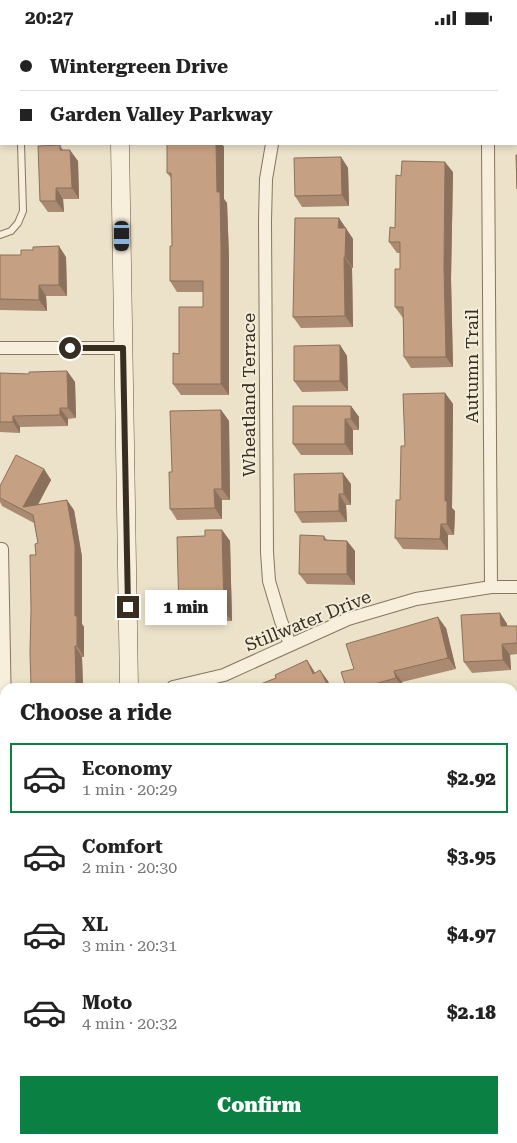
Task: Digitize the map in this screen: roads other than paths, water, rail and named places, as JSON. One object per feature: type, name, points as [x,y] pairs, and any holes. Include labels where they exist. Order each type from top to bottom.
[{"type":"street","points":[[120,145],[129,683]]},
{"type":"street","name":"Wheatland Terrace","points":[[272,145],[266,179],[265,221],[267,552],[269,581],[290,644]]},
{"type":"street","name":"Autumn Trail","points":[[488,145],[491,587]]},
{"type":"street","points":[[0,348],[123,348]]},
{"type":"street","points":[[1,549],[4,683]]},
{"type":"street","name":"Stillwater Drive","points":[[190,683],[224,675],[348,619],[416,599],[491,587],[517,587]]},
{"type":"lane","points":[[0,235],[11,231],[18,223],[23,211],[21,145]]}]
